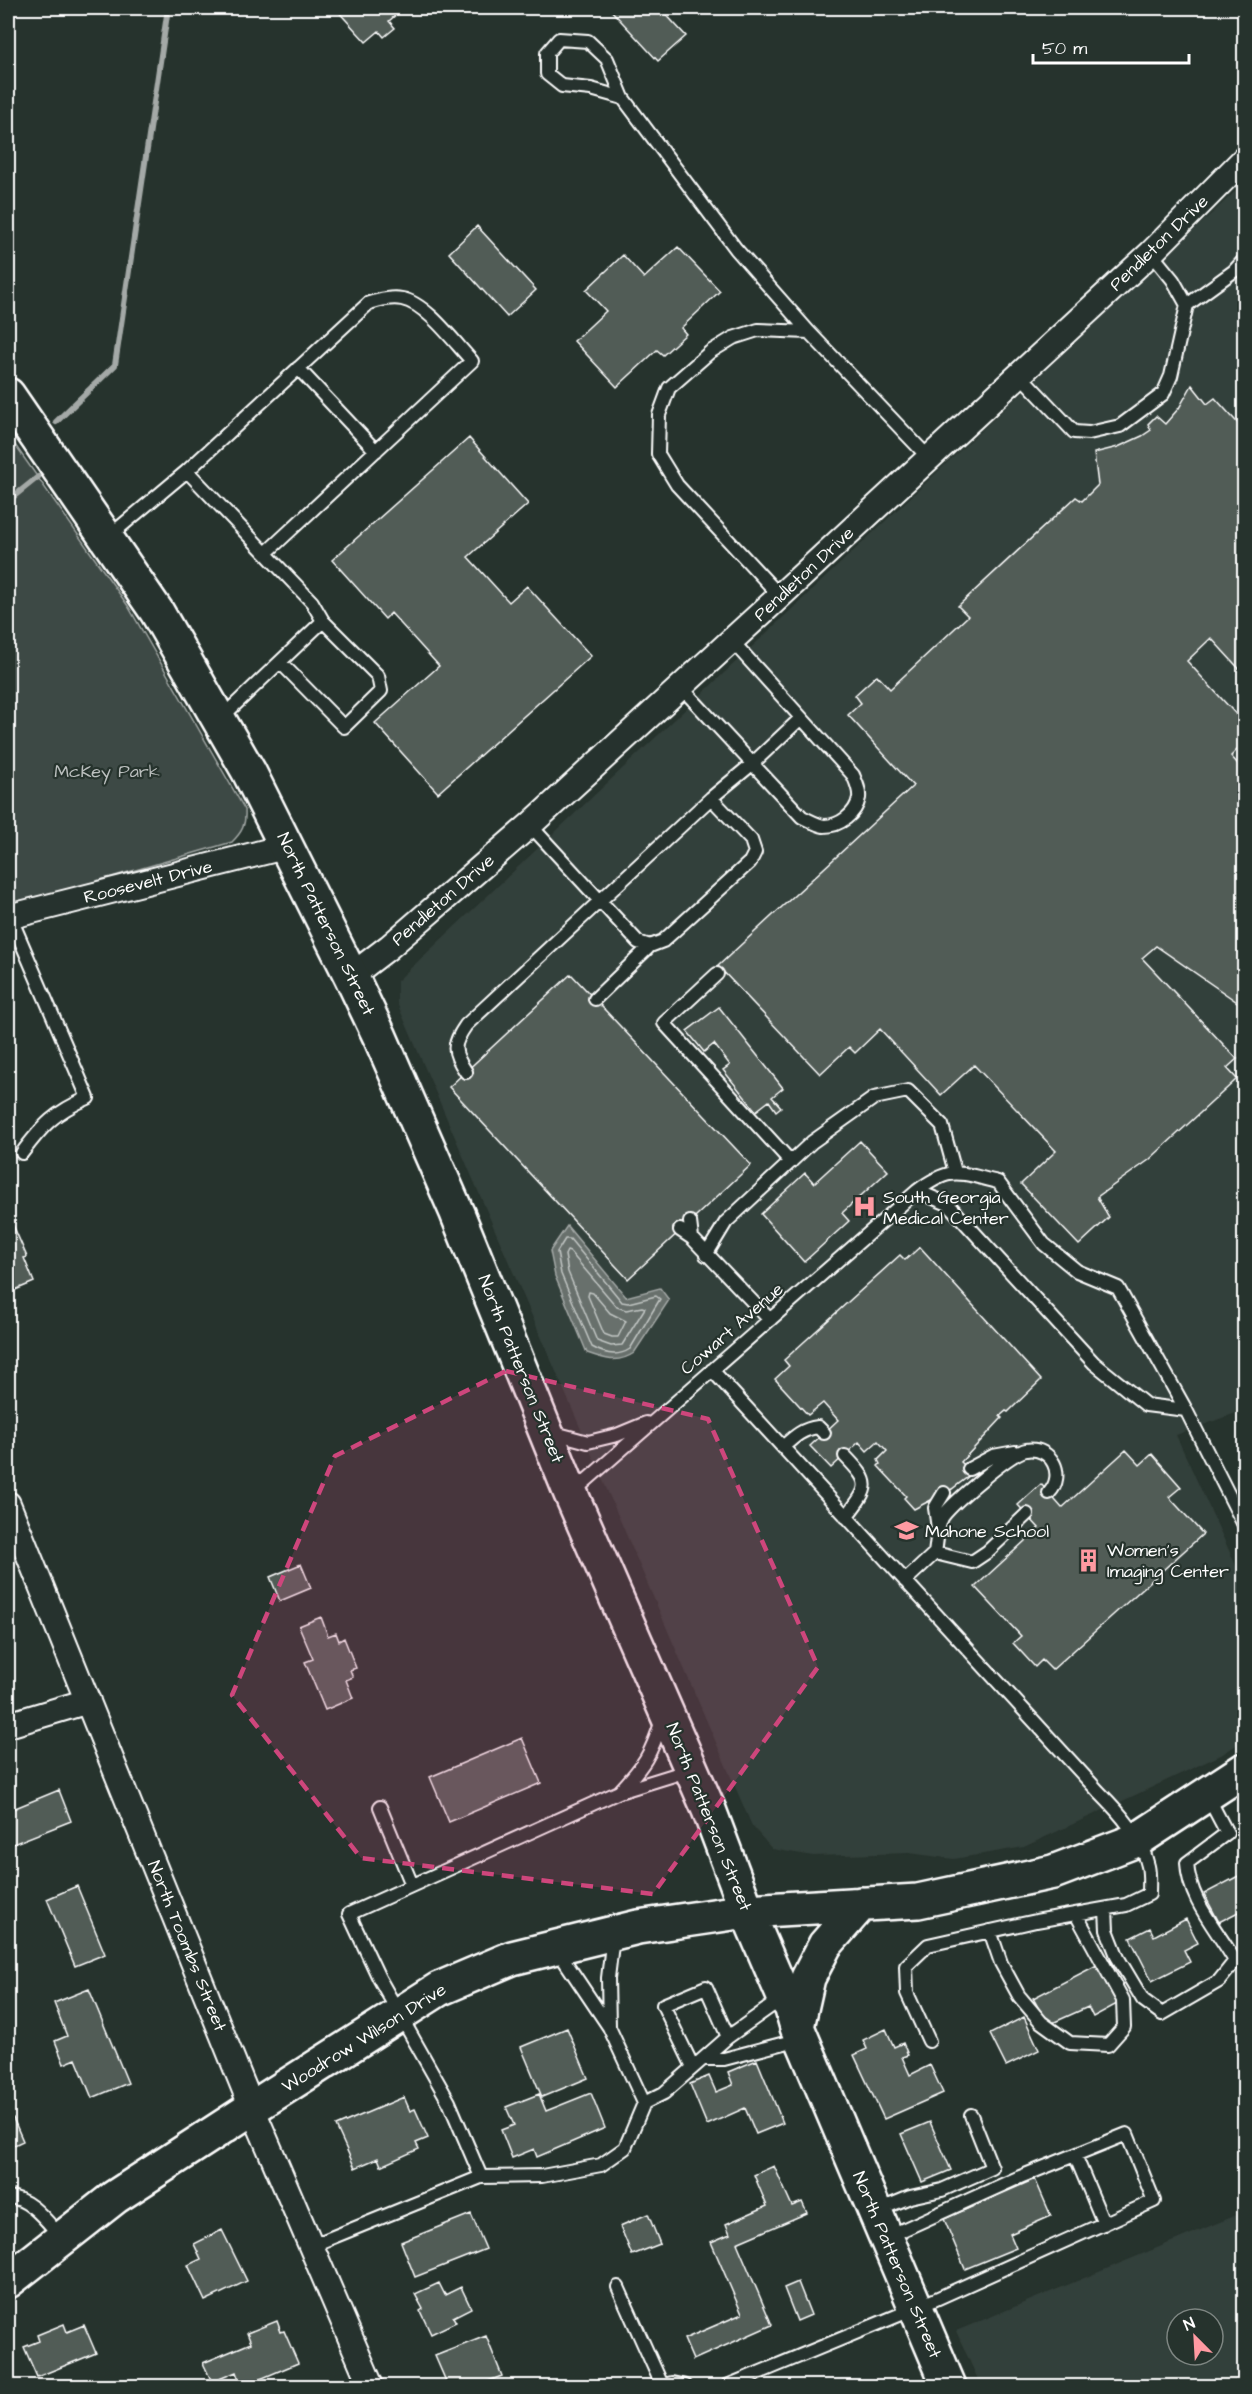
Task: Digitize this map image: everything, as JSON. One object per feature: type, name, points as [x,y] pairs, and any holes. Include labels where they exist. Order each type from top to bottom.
[{"type":"main road","name":"North Patterson Street","points":[[8,396],[157,612],[220,720],[288,846],[380,1037],[457,1213],[571,1494],[691,1770],[747,1911],[784,1997],[791,2006],[799,2033],[949,2386]]},
{"type":"main road","name":"Woodrow Wilson Drive","points":[[8,2282],[115,2197],[252,2108],[440,1989],[512,1958],[638,1927],[747,1911],[918,1901],[1053,1872],[1137,1840],[1207,1795],[1239,1778]]},
{"type":"main road","points":[[799,2033],[808,1978],[825,1945],[861,1904]]},
{"type":"street","name":"Pendleton Drive","points":[[351,976],[389,947],[530,825],[732,641],[1151,253],[1245,159]]},
{"type":"street","name":"Roosevelt Drive","points":[[9,917],[288,846]]},
{"type":"street","name":"North Toombs Street","points":[[8,1504],[252,2108],[371,2386]]},
{"type":"street","points":[[8,1725],[88,1701]]},
{"type":"lane","points":[[623,98],[591,89],[562,86],[547,74],[547,53],[559,39],[588,41],[607,59],[623,98],[736,249],[808,332],[929,458]]},
{"type":"lane","points":[[1151,253],[1173,280],[1187,305]]},
{"type":"lane","points":[[1020,375],[1074,432],[1089,434],[1120,426],[1164,394],[1171,376],[1187,305],[1234,271],[1245,260]]},
{"type":"lane","points":[[107,538],[187,471],[369,303],[386,299],[403,299],[421,307],[472,361],[266,553]]},
{"type":"lane","points":[[780,596],[676,485],[658,454],[659,415],[669,388],[710,352],[733,338],[758,330],[808,332]]},
{"type":"lane","points":[[298,368],[376,451]]},
{"type":"lane","points":[[187,471],[312,602],[323,621],[378,676],[381,691],[344,727],[281,663]]},
{"type":"lane","points":[[220,720],[323,621]]},
{"type":"lane","points":[[681,687],[802,817],[822,826],[837,824],[851,815],[859,799],[853,775],[732,641]]},
{"type":"lane","points":[[466,1072],[455,1056],[455,1040],[466,1025],[711,798],[752,764],[801,718]]},
{"type":"lane","points":[[595,999],[650,946],[663,941],[750,862],[755,852],[751,840],[711,798]]},
{"type":"lane","points":[[530,825],[638,942],[650,946]]},
{"type":"lane","points":[[9,917],[88,1098],[64,1108],[39,1130],[22,1153]]},
{"type":"lane","points":[[717,975],[664,1023],[791,1162]]},
{"type":"lane","points":[[706,1255],[726,1222],[812,1142],[873,1098],[908,1091],[942,1125],[955,1172],[998,1182],[1044,1244],[1077,1271],[1118,1288],[1186,1410],[1245,1525]]},
{"type":"lane","name":"Cowart Avenue","points":[[571,1494],[917,1191],[936,1177],[955,1172]]},
{"type":"lane","points":[[917,1191],[948,1203],[1094,1363],[1146,1405],[1186,1410]]},
{"type":"lane","points":[[685,1226],[706,1255],[770,1320]]},
{"type":"lane","points":[[712,1370],[1118,1811],[1137,1840],[1148,1866],[1149,1894],[1126,1905],[928,1945],[906,1966],[907,1994],[929,2041]]},
{"type":"lane","points":[[545,1430],[588,1442],[617,1435],[658,1418]]},
{"type":"lane","points":[[783,1447],[799,1433],[809,1428],[818,1427],[824,1433]]},
{"type":"lane","points":[[905,1581],[935,1553],[941,1518],[1009,1458],[1025,1450]]},
{"type":"lane","points":[[969,1469],[993,1456],[1025,1450],[1041,1451],[1052,1460],[1057,1471],[1055,1486],[1049,1493]]},
{"type":"lane","points":[[845,1456],[862,1473],[865,1482],[863,1495],[846,1516]]},
{"type":"lane","points":[[939,1531],[935,1508],[944,1493]]},
{"type":"lane","points":[[935,1553],[972,1562],[987,1552],[1027,1514]]},
{"type":"lane","points":[[619,1792],[645,1763],[655,1743],[665,1711]]},
{"type":"lane","points":[[481,2177],[449,2102],[378,1978],[349,1914],[619,1792],[691,1770]]},
{"type":"lane","points":[[1106,1909],[1107,1930],[1118,1958],[1143,2000],[1162,2014],[1219,1981],[1235,1961],[1223,1938],[1206,1917],[1191,1889],[1187,1863],[1227,1833],[1207,1795]]},
{"type":"lane","points":[[380,1807],[412,1885]]},
{"type":"lane","points":[[990,1931],[1001,1963],[1019,1996],[1041,2022],[1070,2043],[1108,2044],[1124,2027],[1123,2000],[1076,1914]]},
{"type":"lane","points":[[609,2027],[608,1978],[614,1933]]},
{"type":"lane","points":[[556,1947],[609,2027],[644,2103]]},
{"type":"lane","points":[[693,2067],[663,2004],[706,1987],[729,2037]]},
{"type":"lane","points":[[311,2246],[481,2177],[542,2176],[601,2165],[625,2148],[644,2103],[664,2093],[729,2037],[784,1997]]},
{"type":"lane","points":[[704,2059],[724,2059],[799,2033]]},
{"type":"lane","points":[[880,2224],[910,2197],[942,2190],[992,2168],[971,2115]]},
{"type":"lane","points":[[727,2386],[916,2308],[1154,2201],[1127,2134],[880,2224]]},
{"type":"lane","points":[[1074,2155],[1104,2224]]},
{"type":"lane","points":[[8,2197],[30,2204],[63,2239]]},
{"type":"lane","points":[[618,2287],[661,2386],[672,2383],[686,2386]]},
{"type":"highlighted area","points":[[506,1371],[708,1419],[818,1667],[653,1894],[361,1858],[232,1695],[335,1456]]},
{"type":"shaded area","name":"South Georgia Medical Center","points":[[1244,183],[1244,1410],[1176,1435],[1244,1583],[1244,1740],[1221,1755],[1024,1847],[954,1859],[909,1853],[813,1856],[772,1849],[752,1826],[397,1003],[397,981]]},
{"type":"shaded area","points":[[1244,2212],[1244,2386],[981,2386],[956,2331]]},
{"type":"green space","name":"McKey Park","points":[[8,435],[128,606],[245,810],[245,820],[243,828],[232,842],[8,907]]},
{"type":"water","points":[[567,1226],[626,1297],[660,1288],[669,1300],[634,1353],[628,1356],[611,1359],[587,1353],[555,1276],[550,1251]]},
{"type":"building","points":[[335,8],[393,8],[398,13],[389,21],[395,28],[384,37],[379,31],[366,42]]},
{"type":"building","points":[[609,8],[660,8],[686,36],[658,61]]},
{"type":"building","points":[[477,226],[536,290],[507,317],[449,253]]},
{"type":"building","points":[[678,247],[720,291],[681,328],[686,334],[663,355],[657,350],[617,387],[574,341],[606,311],[586,290],[623,255],[644,278]]},
{"type":"building","name":"South Georgia Medical Center","points":[[1192,385],[1207,404],[1215,398],[1244,430],[1244,674],[1211,638],[1187,661],[1244,723],[1244,743],[1231,756],[1244,771],[1243,1006],[1156,946],[1142,958],[1237,1059],[1227,1068],[1237,1079],[1149,1160],[1097,1197],[1109,1217],[1079,1245],[1021,1184],[1056,1151],[974,1065],[941,1095],[880,1029],[855,1053],[849,1047],[820,1074],[718,966],[913,786],[848,715],[861,703],[855,695],[877,675],[890,689],[968,616],[958,606],[1076,497],[1082,501],[1098,485],[1094,453],[1118,447],[1142,436],[1151,430],[1148,424],[1156,416],[1165,424],[1179,408]]},
{"type":"building","points":[[469,438],[528,504],[468,557],[509,602],[527,586],[591,656],[438,793],[375,723],[439,666],[391,613],[385,619],[332,560]]},
{"type":"building","points":[[571,974],[751,1165],[628,1279],[449,1087]]},
{"type":"building","points":[[719,1007],[783,1088],[772,1097],[781,1107],[776,1111],[769,1101],[756,1111],[723,1070],[730,1065],[714,1044],[704,1052],[687,1031]]},
{"type":"building","points":[[860,1141],[888,1171],[842,1213],[849,1221],[804,1262],[761,1214],[805,1173],[814,1183]]},
{"type":"building","points":[[10,1218],[27,1257],[24,1258],[34,1282],[8,1293],[8,1219]]},
{"type":"building","points":[[920,1247],[1041,1380],[1008,1412],[1000,1416],[1002,1418],[961,1462],[973,1473],[952,1489],[914,1509],[904,1498],[906,1496],[878,1466],[880,1464],[878,1460],[887,1451],[878,1441],[867,1451],[859,1442],[831,1468],[810,1446],[838,1420],[823,1403],[808,1415],[775,1379],[789,1366],[784,1360],[900,1255],[905,1260]]},
{"type":"building","name":"Women's Imaging Center","points":[[1126,1450],[1140,1465],[1152,1454],[1181,1487],[1169,1497],[1203,1534],[1052,1670],[1042,1660],[1035,1667],[1013,1643],[1021,1636],[975,1587],[1039,1528],[1018,1505],[1041,1484],[1062,1508]]},
{"type":"building","points":[[301,1564],[311,1588],[280,1601],[270,1577]]},
{"type":"building","points":[[321,1617],[328,1636],[336,1633],[339,1641],[344,1638],[356,1668],[350,1670],[353,1677],[346,1680],[353,1698],[325,1710],[305,1662],[313,1659],[299,1626]]},
{"type":"building","points":[[522,1738],[541,1783],[449,1822],[430,1777]]},
{"type":"building","points":[[59,1790],[71,1821],[8,1846],[8,1811]]},
{"type":"building","points":[[1244,1873],[1244,1909],[1219,1922],[1204,1894]]},
{"type":"building","points":[[77,1886],[105,1954],[75,1966],[47,1899]]},
{"type":"building","points":[[1186,1919],[1198,1943],[1184,1950],[1190,1962],[1152,1981],[1130,1938],[1150,1928],[1154,1936]]},
{"type":"building","points":[[1097,1965],[1117,2004],[1093,2017],[1088,2007],[1048,2025],[1033,1998]]},
{"type":"building","points":[[89,1989],[128,2083],[92,2098],[76,2059],[64,2064],[55,2041],[67,2036],[54,2003]]},
{"type":"building","points":[[1024,2017],[1039,2050],[1006,2066],[990,2034]]},
{"type":"building","points":[[567,2028],[588,2078],[542,2097],[521,2047]]},
{"type":"building","points":[[886,2029],[894,2047],[903,2043],[908,2055],[902,2057],[910,2075],[930,2065],[943,2093],[884,2119],[854,2055],[867,2049],[863,2040]]},
{"type":"building","points":[[757,2060],[783,2123],[756,2134],[745,2108],[707,2125],[690,2084],[709,2076],[716,2092],[733,2085],[728,2072]]},
{"type":"building","points":[[591,2093],[605,2128],[537,2157],[534,2149],[512,2158],[501,2130],[514,2125],[506,2107],[539,2094],[546,2111]]},
{"type":"building","points":[[404,2097],[410,2111],[415,2109],[428,2138],[416,2143],[419,2149],[381,2166],[378,2158],[355,2168],[336,2126]]},
{"type":"building","points":[[13,2118],[23,2141],[8,2148],[8,2120]]},
{"type":"building","points":[[930,2122],[951,2170],[922,2182],[901,2134]]},
{"type":"building","points":[[774,2166],[792,2206],[802,2202],[807,2213],[737,2243],[772,2325],[693,2360],[684,2339],[742,2314],[711,2242],[730,2234],[726,2224],[767,2206],[754,2175]]},
{"type":"building","points":[[1035,2179],[1051,2216],[1010,2234],[1016,2248],[965,2269],[944,2219]]},
{"type":"building","points":[[471,2214],[486,2249],[415,2277],[401,2242]]},
{"type":"building","points":[[648,2214],[660,2244],[632,2255],[620,2226]]},
{"type":"building","points":[[222,2230],[247,2281],[205,2301],[188,2265],[201,2259],[194,2244]]},
{"type":"building","points":[[798,2282],[811,2315],[797,2321],[784,2288]]},
{"type":"building","points":[[439,2283],[445,2295],[461,2287],[471,2308],[453,2317],[456,2322],[431,2334],[420,2311],[423,2309],[415,2294]]},
{"type":"building","points":[[277,2321],[298,2363],[260,2379],[262,2382],[251,2386],[241,2386],[236,2372],[212,2382],[203,2363],[251,2343],[247,2333]]},
{"type":"building","points":[[64,2324],[67,2332],[84,2325],[96,2353],[37,2377],[24,2347],[39,2341],[37,2335]]},
{"type":"building","points":[[486,2336],[502,2376],[475,2386],[463,2386],[462,2384],[448,2386],[435,2356]]},
{"type":"waterway","points":[[56,422],[115,365],[168,8]]},
{"type":"waterway","points":[[8,501],[38,477]]},
{"type":"place","name":"South Georgia Medical Center","points":[[865,1207]]},
{"type":"place","name":"Mahone School","points":[[907,1531]]},
{"type":"place","name":"Women's Imaging Center","points":[[1089,1560]]}]
